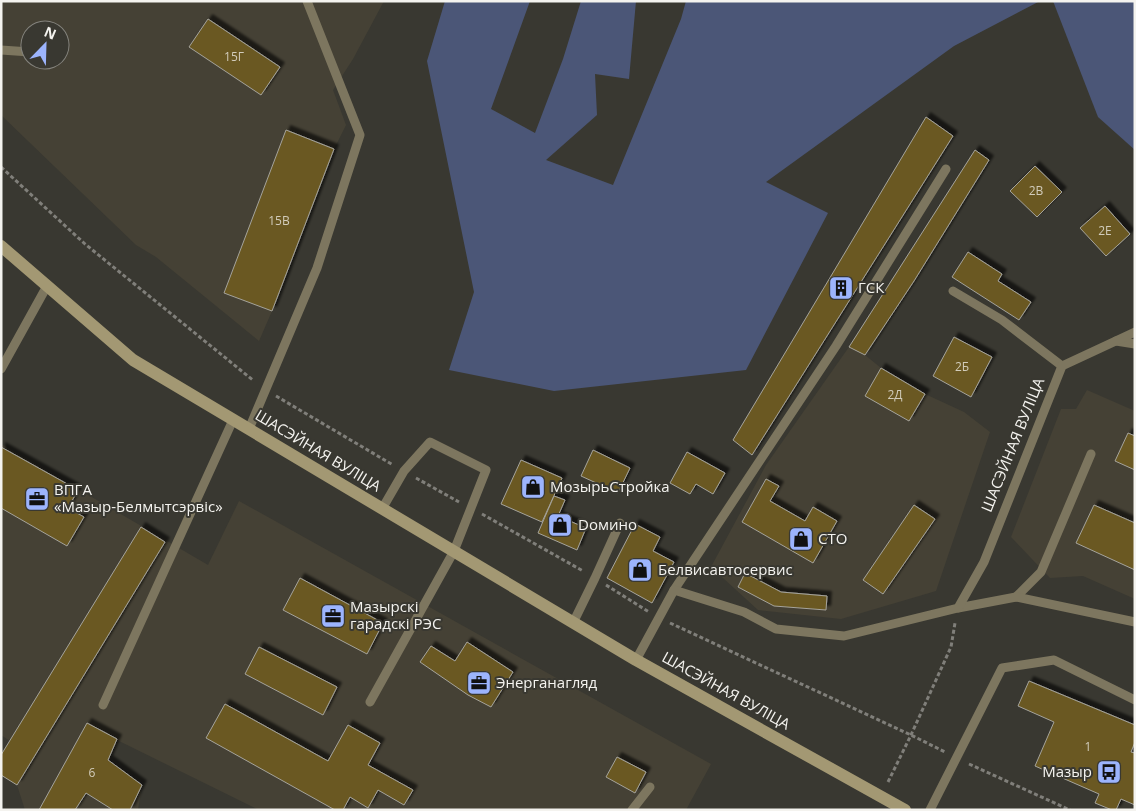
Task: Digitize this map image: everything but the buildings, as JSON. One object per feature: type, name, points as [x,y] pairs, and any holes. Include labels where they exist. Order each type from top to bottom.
[{"type":"main road","name":"ШАСЭЙНАЯ ВУЛІЦА","points":[[1,246],[133,360],[636,660],[905,810]]},
{"type":"lane","points":[[249,429],[317,268],[360,135],[307,1]]},
{"type":"lane","points":[[1,50],[20,51]]},
{"type":"lane","name":"ШАСЭЙНАЯ ВУЛІЦА","points":[[636,660],[674,590],[836,346],[946,169]]},
{"type":"lane","points":[[1,369],[47,286]]},
{"type":"lane","points":[[953,291],[1002,320],[1062,366]]},
{"type":"lane","name":"ШАСЭЙНАЯ ВУЛІЦА","points":[[958,608],[984,562],[1062,366],[1135,332]]},
{"type":"lane","points":[[1116,341],[1135,344]]},
{"type":"lane","points":[[103,705],[233,420]]},
{"type":"lane","points":[[370,702],[454,551],[486,470],[430,442],[404,471],[382,509]]},
{"type":"lane","points":[[1016,597],[1040,572],[1091,454]]},
{"type":"lane","points":[[573,623],[620,523]]},
{"type":"lane","points":[[674,590],[744,612],[776,629],[844,636],[958,608],[1016,597],[1135,622]]},
{"type":"lane","points":[[930,810],[1002,668],[1054,660],[1135,700]]},
{"type":"lane","points":[[632,810],[650,787]]},
{"type":"path","points":[[1,167],[85,244],[265,390],[404,471],[595,578],[659,618],[1070,810]]},
{"type":"path","points":[[881,796],[951,648],[958,608]]},
{"type":"shaded area","points":[[1,1],[384,1],[353,59],[333,90],[346,125],[334,149],[259,341],[156,257],[136,245],[1,115]]},
{"type":"shaded area","points":[[445,1],[530,1],[491,109],[535,133],[563,59],[581,1],[636,1],[629,79],[595,74],[597,115],[546,160],[613,185],[681,19],[686,1],[1040,1],[954,46],[766,182],[828,213],[746,370],[554,391],[449,370],[474,292],[427,61]]},
{"type":"shaded area","points":[[1053,1],[1135,1],[1135,150],[1098,117]]},
{"type":"shaded area","points":[[849,347],[865,355],[881,368],[925,394],[964,412],[990,432],[936,591],[841,619],[758,610],[711,567],[766,465]]},
{"type":"shaded area","points":[[1087,390],[1135,411],[1135,599],[1083,576],[1050,578],[1011,537],[1061,409],[1076,409]]},
{"type":"shaded area","name":"Мазырскі гарадскі РЭС","points":[[1,444],[208,565],[239,501],[711,764],[686,810],[259,810],[117,740],[108,760],[142,785],[138,810],[25,810],[17,785],[1,775],[1,755],[10,741],[1,735]]},
{"type":"place","name":"ГСК","points":[[841,288]]},
{"type":"place","name":"МозырьСтройка","points":[[533,487]]},
{"type":"place","name":"ВПГА «Мазыр-Белмытсэрвіс»","points":[[37,499]]},
{"type":"place","name":"Dомино","points":[[560,525]]},
{"type":"place","name":"СТО","points":[[801,539]]},
{"type":"place","name":"Белвисавтосервис","points":[[640,570]]},
{"type":"place","name":"Мазырскі гарадскі РЭС","points":[[333,616]]},
{"type":"place","name":"Энерганагляд","points":[[479,683]]},
{"type":"place","name":"Мазыр","points":[[1109,772]]}]
